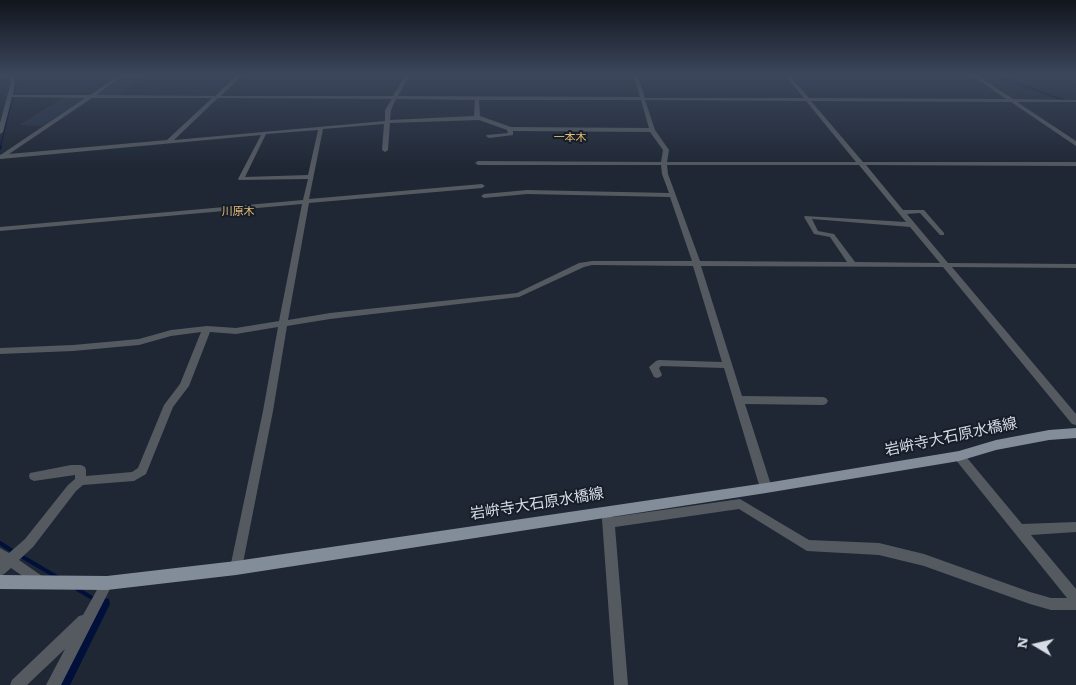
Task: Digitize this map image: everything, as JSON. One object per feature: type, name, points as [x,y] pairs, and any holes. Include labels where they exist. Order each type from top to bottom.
[{"type":"main road","name":"岩峅寺大石原水橋線","points":[[0,582],[107,583],[236,568],[608,517],[766,488],[959,456],[996,445],[1049,435],[1076,433]]},
{"type":"street","points":[[0,132],[5,106]]},
{"type":"street","points":[[1,157],[77,106]]},
{"type":"street","points":[[168,142],[206,106]]},
{"type":"street","points":[[385,150],[388,133],[386,122],[390,106]]},
{"type":"street","points":[[477,106],[477,118]]},
{"type":"street","points":[[646,106],[652,130],[666,150],[664,164],[672,195],[696,262],[766,488]]},
{"type":"street","points":[[813,106],[1076,421]]},
{"type":"street","points":[[1021,106],[1076,144]]},
{"type":"street","points":[[1,157],[321,130],[386,122],[477,118],[510,129],[652,130]]},
{"type":"street","points":[[489,136],[511,134],[510,129]]},
{"type":"street","points":[[236,568],[268,411],[305,202],[321,130]]},
{"type":"street","points":[[264,134],[241,179],[310,177]]},
{"type":"street","points":[[478,163],[1076,164]]},
{"type":"street","points":[[0,229],[482,186]]},
{"type":"street","points":[[484,196],[527,192],[672,195]]},
{"type":"street","points":[[902,212],[922,212],[942,234]]},
{"type":"street","points":[[852,264],[832,235],[816,233],[807,217],[913,225]]},
{"type":"street","points":[[0,351],[139,342],[171,333],[206,329],[236,331],[330,316],[519,295],[582,265],[592,263],[696,262],[1076,266]]},
{"type":"street","points":[[0,570],[5,557],[29,543],[72,488],[80,481],[134,476],[142,471],[169,405],[184,386],[206,329]]},
{"type":"street","points":[[657,376],[654,367],[659,364],[728,365]]},
{"type":"street","points":[[738,400],[823,401]]},
{"type":"street","points":[[959,456],[1076,598]]},
{"type":"street","points":[[34,476],[81,470],[80,481]]},
{"type":"street","points":[[621,685],[608,517],[740,504],[807,546],[879,549],[924,560],[1051,604],[1076,604]]},
{"type":"street","points":[[1020,530],[1076,527]]},
{"type":"street","points":[[5,557],[42,582]]},
{"type":"street","points":[[53,685],[107,583]]},
{"type":"street","points":[[17,685],[90,616]]},
{"type":"shaded area","points":[[50,106],[72,106],[42,126],[19,125]]},
{"type":"waterway","points":[[0,148],[11,106]]},
{"type":"waterway","points":[[0,543],[14,552]]},
{"type":"waterway","points":[[21,556],[57,577]]},
{"type":"waterway","points":[[77,589],[94,599]]},
{"type":"waterway","points":[[62,685],[104,604]]},
{"type":"district","name":"一本木","points":[[570,138]]},
{"type":"district","name":"川原木","points":[[238,212]]}]
